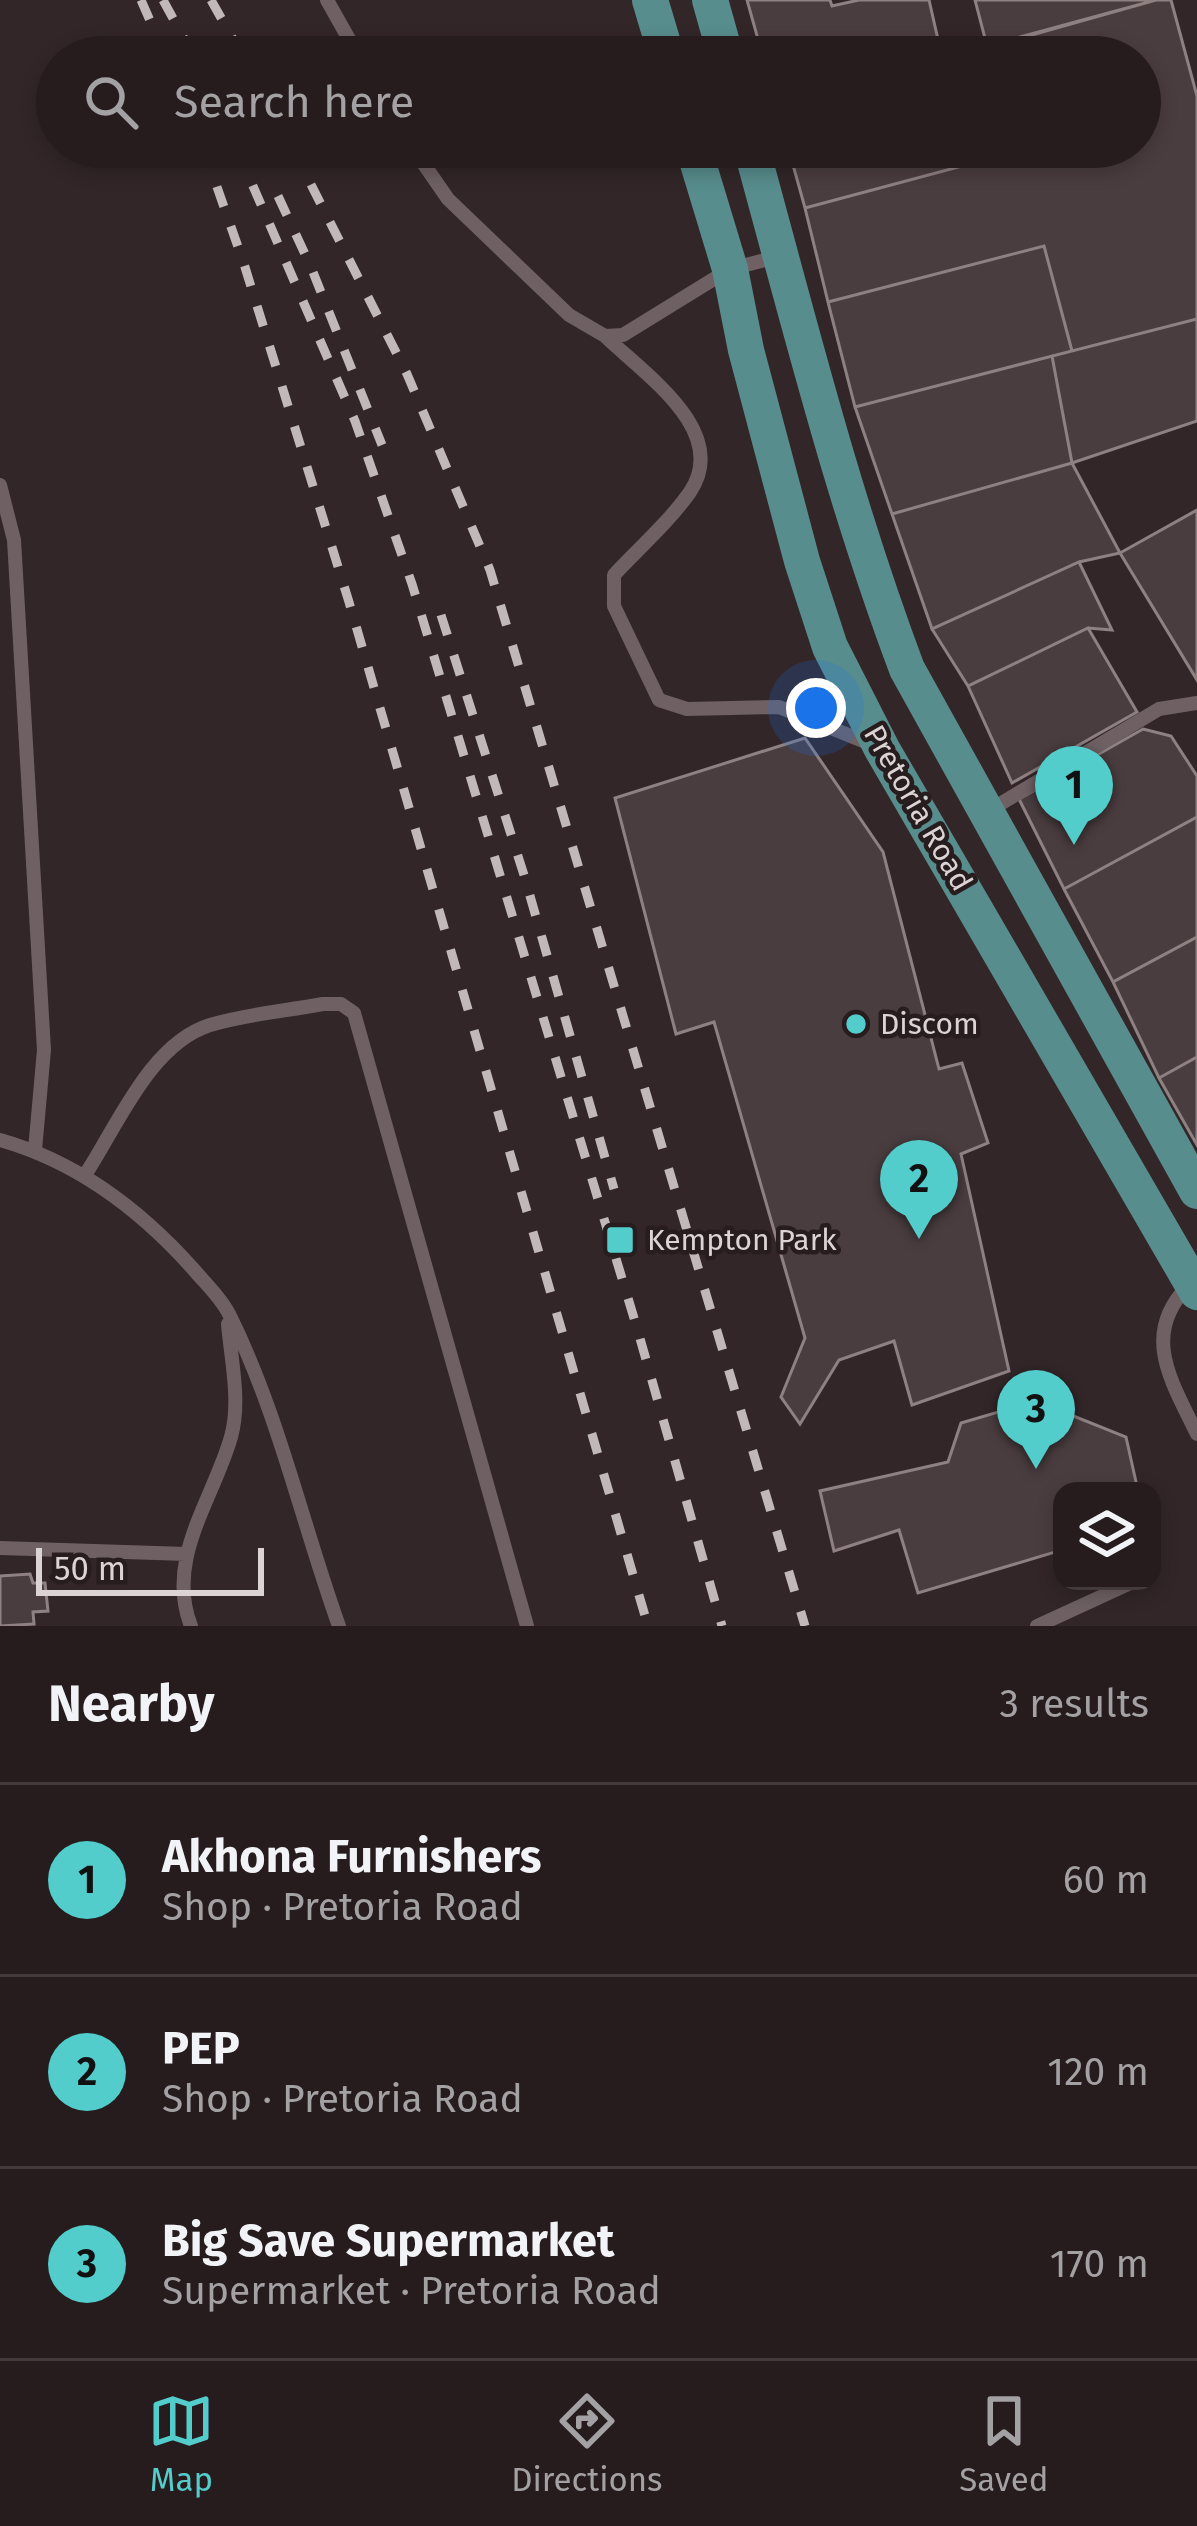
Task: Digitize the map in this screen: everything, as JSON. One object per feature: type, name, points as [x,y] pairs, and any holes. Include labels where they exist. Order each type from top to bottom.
[{"type":"main road","points":[[650,0],[661,36]]},
{"type":"main road","points":[[710,0],[720,36]]},
{"type":"main road","name":"Pretoria Road","points":[[699,168],[730,269],[746,350],[819,618],[882,749],[1194,1288]]},
{"type":"main road","name":"Pretoria Road","points":[[757,168],[802,339],[907,669],[1197,1191]]},
{"type":"lane","points":[[327,0],[347,36]]},
{"type":"lane","points":[[427,168],[448,199],[569,315],[605,336],[688,418],[701,445],[701,467],[690,491],[614,575],[614,606],[659,700],[687,709],[779,707],[882,749]]},
{"type":"lane","points":[[605,336],[623,334],[730,269],[782,256]]},
{"type":"lane","points":[[0,484],[14,540],[44,1050],[35,1150]]},
{"type":"lane","points":[[986,813],[1159,709],[1197,704]]},
{"type":"lane","points":[[85,1175],[158,1058],[180,1039],[209,1026],[323,1004],[341,1004],[354,1012],[527,1626]]},
{"type":"lane","points":[[0,1140],[35,1150],[85,1175],[163,1235],[227,1311],[273,1423],[339,1626]]},
{"type":"lane","points":[[1194,1288],[1173,1301],[1165,1317],[1163,1340],[1165,1366],[1197,1434]]},
{"type":"lane","points":[[191,1626],[182,1571],[233,1433],[235,1397],[227,1311]]},
{"type":"lane","points":[[0,1548],[187,1554]]},
{"type":"lane","points":[[1037,1626],[1115,1590]]},
{"type":"building","points":[[747,0],[830,0],[832,6],[859,0],[929,0],[937,36],[757,36]]},
{"type":"building","points":[[975,0],[1156,0],[1024,36],[984,36]]},
{"type":"building","points":[[1156,0],[1171,0],[1197,96],[1197,319],[1072,351],[1044,246],[828,302],[805,208],[955,168],[1161,168],[1161,36],[1028,36]]},
{"type":"building","points":[[794,168],[955,168],[805,208]]},
{"type":"building","points":[[1044,246],[1072,351],[855,407],[828,302]]},
{"type":"building","points":[[1197,319],[1197,421],[1072,463],[1052,356]]},
{"type":"building","points":[[1052,356],[1072,463],[892,514],[855,407]]},
{"type":"building","points":[[1072,463],[1120,553],[1079,562],[932,629],[892,514]]},
{"type":"building","points":[[1197,510],[1197,680],[1120,553]]},
{"type":"building","points":[[1079,562],[1112,630],[1088,628],[968,686],[932,629]]},
{"type":"building","points":[[1088,628],[1137,712],[1012,783],[968,686]]},
{"type":"building","points":[[1143,729],[1171,736],[1197,776],[1197,817],[1064,889],[1019,799]]},
{"type":"building","points":[[805,738],[883,852],[939,1069],[962,1063],[988,1143],[961,1154],[1009,1371],[912,1405],[894,1341],[839,1360],[800,1424],[781,1397],[805,1338],[714,1022],[676,1034],[615,798]]},
{"type":"building","points":[[1197,817],[1197,937],[1113,982],[1064,889]]},
{"type":"building","points":[[1197,937],[1197,1057],[1159,1078],[1113,982]]},
{"type":"building","points":[[1197,1057],[1197,1145],[1159,1078]]},
{"type":"building","points":[[1036,1401],[1126,1437],[1136,1482],[1053,1482],[1053,1553],[918,1593],[899,1530],[834,1551],[820,1491],[948,1462],[961,1423]]},
{"type":"building","points":[[30,1574],[33,1583],[45,1583],[48,1611],[33,1612],[34,1624],[0,1626],[0,1576]]},
{"type":"railway","points":[[141,0],[157,36]]},
{"type":"railway","points":[[163,0],[183,36]]},
{"type":"railway","points":[[211,0],[231,36]]},
{"type":"railway","points":[[210,168],[349,602],[648,1626]]},
{"type":"railway","points":[[245,168],[355,421],[412,584],[722,1626]]},
{"type":"railway","points":[[303,168],[407,374],[490,570],[805,1626]]},
{"type":"railway","points":[[278,196],[382,445]]},
{"type":"railway","points":[[441,615],[524,875],[614,1189]]},
{"type":"place","name":"Akhona Furnishers","points":[[1074,845]]},
{"type":"place","name":"Discom","points":[[856,1024]]},
{"type":"place","name":"PEP","points":[[919,1239]]},
{"type":"place","name":"Kempton Park","points":[[620,1240]]},
{"type":"place","name":"Big Save Supermarket","points":[[1036,1469]]}]
